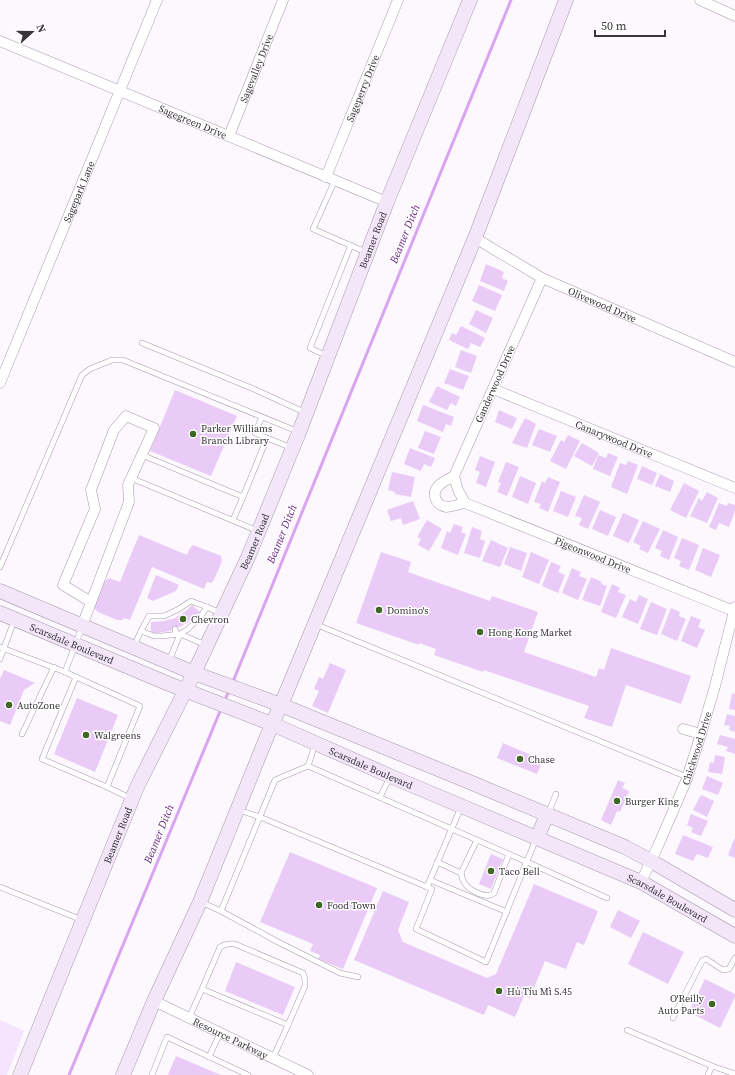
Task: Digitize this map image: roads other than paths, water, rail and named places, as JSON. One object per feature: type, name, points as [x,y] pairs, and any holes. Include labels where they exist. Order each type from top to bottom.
[{"type":"main road","name":"Beamer Road","points":[[20,1075],[132,799],[200,675],[207,646],[249,555],[293,448],[387,202],[470,0]]},
{"type":"main road","points":[[124,1075],[154,1001],[200,902],[238,809],[267,722],[314,624],[475,238],[566,0]]},
{"type":"main road","name":"Scarsdale Boulevard","points":[[0,591],[200,675],[276,703],[624,847],[735,910]]},
{"type":"main road","name":"Scarsdale Boulevard","points":[[0,613],[190,692],[267,722],[390,776],[641,882],[735,936]]},
{"type":"main road","points":[[537,838],[547,815]]},
{"type":"street","name":"Sagepark Lane","points":[[0,383],[157,0]]},
{"type":"street","name":"Sagevalley Drive","points":[[229,136],[283,0]]},
{"type":"street","name":"Sageperry Drive","points":[[330,179],[398,0]]},
{"type":"street","points":[[701,0],[735,16]]},
{"type":"street","name":"Sagegreen Drive","points":[[0,41],[387,202]]},
{"type":"street","name":"Olivewood Drive","points":[[475,238],[542,278],[735,362]]},
{"type":"street","name":"Ganderwood Drive","points":[[454,476],[542,278]]},
{"type":"street","name":"Canarywood Drive","points":[[493,389],[735,488]]},
{"type":"street","points":[[82,626],[129,502],[128,485],[154,428],[126,416],[114,430],[91,490],[95,509],[63,585],[91,602]]},
{"type":"street","points":[[454,476],[458,490],[465,503],[447,507],[442,506],[435,498],[436,488],[439,484],[454,476]]},
{"type":"street","name":"Pigeonwood Drive","points":[[465,503],[734,609]]},
{"type":"street","name":"Chickwood Drive","points":[[641,882],[687,777],[715,686],[734,609]]},
{"type":"street","points":[[683,729],[701,734]]},
{"type":"street","name":"Resource Parkway","points":[[154,1001],[308,1075]]},
{"type":"lane","points":[[330,179],[313,229],[368,252]]},
{"type":"lane","points":[[328,357],[310,348],[351,245]]},
{"type":"lane","points":[[142,343],[256,390],[307,413]]},
{"type":"lane","points":[[0,567],[82,375],[90,369],[112,360],[123,360],[299,432]]},
{"type":"lane","points":[[262,417],[255,433],[293,448]]},
{"type":"lane","points":[[233,520],[267,438]]},
{"type":"lane","points":[[142,455],[243,496]]},
{"type":"lane","points":[[131,478],[259,531]]},
{"type":"lane","points":[[134,647],[149,616],[164,616],[178,613],[187,606],[191,600],[221,614]]},
{"type":"lane","points":[[169,662],[178,634],[207,607]]},
{"type":"lane","points":[[169,614],[171,619]]},
{"type":"lane","points":[[154,616],[154,622]]},
{"type":"lane","points":[[161,616],[161,622]]},
{"type":"lane","points":[[1,656],[2,647],[14,619]]},
{"type":"lane","points":[[314,624],[687,777]]},
{"type":"lane","points":[[65,672],[82,626]]},
{"type":"lane","points":[[174,629],[178,634]]},
{"type":"lane","points":[[142,631],[154,634],[178,634],[207,646]]},
{"type":"lane","points":[[2,647],[54,667],[140,706],[107,787]]},
{"type":"lane","points":[[22,734],[54,667]]},
{"type":"lane","points":[[76,677],[42,759],[132,799]]},
{"type":"lane","points":[[308,766],[316,743]]},
{"type":"lane","points":[[221,911],[275,780],[308,766],[607,898]]},
{"type":"lane","points":[[380,798],[390,776]]},
{"type":"lane","points":[[547,815],[556,794]]},
{"type":"lane","points":[[427,887],[461,806]]},
{"type":"lane","points":[[238,809],[432,889],[416,929],[486,962],[537,838]]},
{"type":"lane","points":[[477,840],[461,873],[463,881],[471,890],[491,896],[494,893],[510,854]]},
{"type":"lane","points":[[437,862],[461,873]]},
{"type":"lane","points":[[430,880],[506,912]]},
{"type":"lane","points":[[0,887],[83,920]]},
{"type":"lane","points":[[200,902],[221,911],[340,973],[358,978]]},
{"type":"lane","points":[[189,1018],[220,948],[224,945],[235,944],[303,973],[305,986],[273,1058]]},
{"type":"lane","points":[[673,1018],[702,961],[706,959],[723,970],[729,969],[735,958]]},
{"type":"lane","points":[[202,989],[288,1025]]},
{"type":"lane","points":[[627,1030],[712,1066],[735,1074]]},
{"type":"lane","points":[[209,1057],[220,1033]]},
{"type":"lane","points":[[152,1075],[167,1037],[248,1075]]},
{"type":"lane","points":[[708,1075],[712,1066]]},
{"type":"waterway","name":"Beamer Ditch","points":[[232,684],[511,0]]},
{"type":"waterway","name":"Beamer Ditch","points":[[224,702],[229,691]]},
{"type":"waterway","name":"Beamer Ditch","points":[[69,1075],[221,709]]},
{"type":"place","name":"Parker Williams Branch Library","points":[[193,434]]},
{"type":"place","name":"Domino's","points":[[379,610]]},
{"type":"place","name":"Chevron","points":[[183,619]]},
{"type":"place","name":"Hong Kong Market","points":[[480,632]]},
{"type":"place","name":"AutoZone","points":[[9,705]]},
{"type":"place","name":"Walgreens","points":[[86,735]]},
{"type":"place","name":"Chase","points":[[520,759]]},
{"type":"place","name":"Burger King","points":[[617,801]]},
{"type":"place","name":"Taco Bell","points":[[491,871]]},
{"type":"place","name":"Food Town","points":[[319,905]]},
{"type":"place","name":"Hủ Tíu Mì S.45","points":[[499,991]]},
{"type":"place","name":"O'Reilly Auto Parts","points":[[712,1004]]}]
